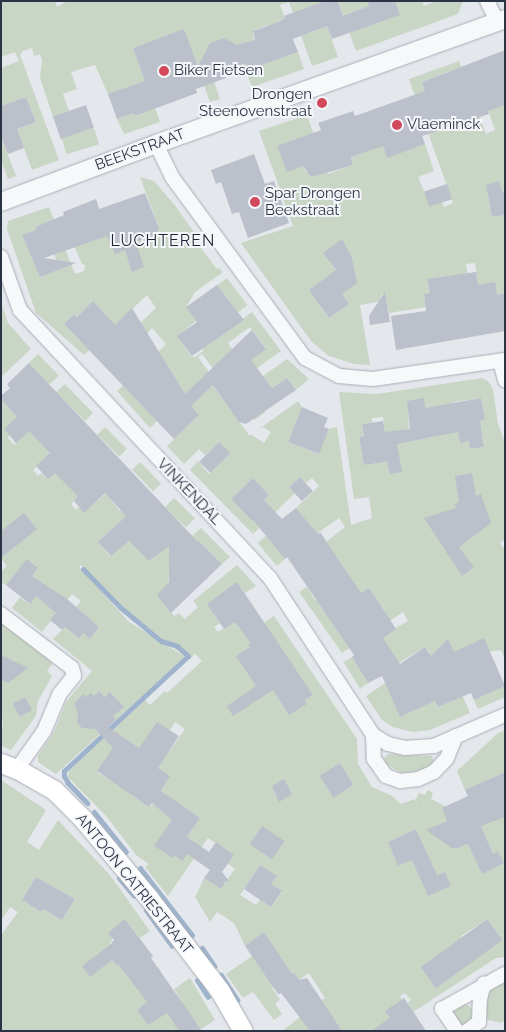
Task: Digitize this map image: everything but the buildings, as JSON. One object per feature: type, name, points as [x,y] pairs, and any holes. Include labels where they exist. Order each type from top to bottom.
[{"type":"main road","name":"ANTOON CATRIESTRAAT","points":[[9,766],[54,790],[82,818],[148,897],[220,991],[243,1031]]},
{"type":"street","points":[[487,1],[501,20]]},
{"type":"street","name":"BEEKSTRAAT","points":[[1,202],[501,20]]},
{"type":"street","points":[[156,144],[172,177],[305,358],[339,376],[374,380],[503,360],[505,380]]},
{"type":"street","name":"VINKENDAL","points":[[1,257],[20,310],[270,578],[373,735],[374,759],[386,776],[400,781],[418,778],[434,772],[447,758],[456,736]]},
{"type":"street","points":[[1,614],[72,668],[74,676],[60,693],[44,732],[9,766]]},
{"type":"street","points":[[373,735],[388,744],[404,748],[434,746],[505,715]]},
{"type":"street","points":[[457,1031],[442,1009],[484,983],[505,974]]},
{"type":"street","points":[[467,1031],[479,1022],[480,999],[484,983]]},
{"type":"green space","points":[[1,1],[55,1],[57,7],[67,1],[325,1],[310,33],[327,26],[338,57],[312,66],[289,2],[280,5],[285,18],[278,21],[278,26],[270,29],[268,25],[253,31],[253,36],[264,64],[298,52],[304,69],[252,87],[236,45],[224,38],[210,43],[205,56],[220,99],[210,102],[184,30],[133,48],[160,122],[124,134],[117,119],[134,113],[135,116],[147,112],[137,84],[110,99],[95,65],[71,72],[77,89],[63,94],[69,111],[53,117],[40,78],[42,60],[40,54],[34,56],[32,48],[23,51],[20,55],[59,160],[32,170],[17,129],[36,122],[26,97],[1,106],[1,68],[19,61],[15,52],[1,57]]},
{"type":"green space","points":[[338,1],[367,1],[369,6],[359,10],[366,27],[399,15],[395,1],[422,1],[424,6],[437,1],[463,1],[458,14],[356,51]]},
{"type":"green space","points":[[459,61],[486,134],[495,130],[488,110],[505,105],[505,191],[488,196],[492,217],[505,215],[505,293],[497,295],[478,286],[475,263],[466,264],[470,287],[427,279],[430,293],[424,294],[426,307],[389,313],[385,294],[381,295],[382,301],[360,305],[370,365],[354,364],[329,356],[311,341],[241,243],[293,226],[259,131],[307,115],[328,174],[353,165],[351,157],[368,151],[363,136],[377,131],[387,157],[425,144],[434,171],[418,177],[424,191],[442,202],[444,207],[453,203],[409,79]],"holes":[[[452,70],[469,119],[469,121],[460,125],[435,115],[422,82]],[[302,137],[309,171],[306,172],[303,166],[288,171]],[[324,253],[343,259],[352,257],[356,283],[338,289],[349,304],[329,318],[321,308],[341,278]]]},
{"type":"green space","points":[[94,128],[99,144],[66,154],[61,138]]},
{"type":"green space","points":[[1,137],[16,176],[8,179],[1,160]]},
{"type":"green space","points":[[140,177],[154,181],[174,204],[196,235],[193,238],[217,269],[219,268],[223,272],[195,292],[186,307],[196,321],[178,336],[191,356],[195,357],[203,351],[203,348],[252,312],[281,351],[232,386],[221,379],[202,354],[198,357],[211,375],[203,394],[213,385],[225,402],[262,406],[265,412],[255,420],[251,416],[235,416],[249,435],[264,443],[271,432],[263,427],[259,429],[298,401],[302,407],[288,442],[318,454],[329,429],[337,427],[351,525],[372,518],[369,497],[354,499],[339,392],[377,394],[482,378],[488,381],[493,389],[498,424],[505,443],[505,539],[500,543],[505,550],[505,659],[501,650],[456,656],[448,639],[441,646],[470,713],[430,730],[413,732],[393,727],[382,720],[366,696],[430,653],[425,647],[392,667],[380,637],[408,621],[403,612],[342,653],[299,592],[307,587],[315,600],[349,575],[326,542],[345,527],[339,518],[312,537],[313,528],[296,508],[319,486],[312,478],[306,483],[300,477],[290,487],[295,493],[253,534],[190,470],[198,461],[209,474],[230,454],[219,442],[205,455],[199,449],[184,464],[167,446],[199,415],[182,397],[150,428],[117,391],[144,366],[133,330],[156,308],[147,295],[84,355],[36,313],[7,229],[8,221],[49,207],[75,274],[84,271],[85,265],[82,264],[72,241],[101,220],[115,254],[121,251],[120,248],[156,235],[158,225]],"holes":[[[42,224],[60,269],[40,277],[23,235],[36,230],[35,227]],[[93,302],[107,316],[81,342],[64,324],[74,314],[77,317]],[[250,327],[266,348],[243,364],[228,343]],[[152,328],[166,344],[156,354],[142,338]],[[481,398],[485,420],[475,422],[482,433],[484,447],[471,449],[469,441],[460,442],[453,402]],[[423,399],[425,408],[430,407],[435,437],[409,441],[408,401]],[[383,417],[389,462],[364,465],[359,437],[364,436],[362,424],[372,422],[372,418]],[[253,478],[269,495],[264,500],[269,505],[252,521],[231,499]],[[369,588],[384,612],[328,615]],[[399,680],[455,700],[438,707],[435,701],[400,717]]]},
{"type":"green space","points":[[227,278],[247,305],[238,312],[217,285]]},
{"type":"green space","points":[[1,302],[8,323],[31,349],[1,377]]},
{"type":"green space","points":[[38,354],[59,376],[49,385],[29,363]]},
{"type":"green space","points":[[287,359],[309,379],[296,390],[287,378],[272,388],[263,376]]},
{"type":"green space","points":[[65,384],[93,413],[85,421],[63,399],[56,447],[33,470],[38,476],[42,473],[48,479],[67,462],[87,488],[71,504],[76,510],[79,507],[84,512],[112,488],[111,500],[120,511],[123,509],[128,514],[98,542],[110,556],[136,534],[142,554],[150,561],[157,555],[165,540],[176,550],[201,528],[230,557],[222,564],[199,541],[169,569],[168,609],[174,616],[179,613],[185,619],[198,607],[193,601],[237,565],[256,586],[245,593],[237,583],[224,607],[214,615],[220,623],[214,627],[218,632],[235,622],[246,635],[274,616],[357,739],[358,764],[372,787],[392,796],[401,804],[415,799],[417,804],[416,799],[419,793],[425,795],[428,790],[433,793],[431,799],[445,806],[447,821],[439,825],[452,848],[469,844],[482,874],[503,863],[498,852],[493,854],[470,801],[505,817],[505,957],[496,958],[413,1012],[407,1003],[411,1000],[405,993],[400,996],[402,1000],[386,1012],[398,1030],[337,1031],[306,1025],[310,1031],[282,1031],[325,998],[309,973],[299,980],[295,973],[272,988],[280,1000],[275,1004],[282,1014],[274,1020],[253,992],[243,998],[226,974],[252,956],[264,933],[245,946],[234,923],[217,912],[210,922],[195,897],[204,878],[221,888],[235,869],[224,861],[230,861],[234,855],[208,838],[168,896],[145,867],[149,864],[137,856],[106,816],[68,777],[69,771],[145,700],[150,705],[165,691],[167,693],[202,661],[195,654],[189,659],[185,657],[116,720],[107,710],[117,700],[111,692],[105,697],[99,691],[94,696],[86,697],[83,695],[74,704],[75,707],[100,734],[56,774],[38,762],[38,755],[54,732],[66,702],[92,671],[53,639],[65,627],[83,633],[90,639],[99,627],[76,607],[81,601],[72,594],[42,632],[12,608],[20,597],[29,604],[36,596],[40,599],[48,587],[32,576],[38,568],[30,561],[18,570],[6,585],[1,582],[1,571],[7,566],[1,558],[15,547],[1,530],[1,399],[10,409],[30,404],[8,438],[14,445],[30,429],[24,422]],"holes":[[[81,565],[119,604],[184,656],[129,622],[79,567]],[[297,672],[313,695],[305,700],[307,704],[289,677]],[[175,722],[185,729],[169,752],[160,746]],[[122,736],[116,784],[97,772]],[[340,763],[354,785],[334,797],[321,777]],[[152,764],[170,776],[161,791],[167,795],[149,807],[131,794]],[[181,806],[200,818],[187,837],[193,841],[189,847],[173,858],[155,846]],[[416,829],[427,853],[398,866],[388,842]],[[260,865],[276,877],[271,884],[282,892],[271,907],[260,900],[256,905],[240,895]],[[487,919],[502,940],[461,937],[461,936]]]},
{"type":"green space","points":[[105,427],[127,449],[119,457],[97,435]]},
{"type":"green space","points":[[140,462],[161,484],[153,491],[132,470]]},
{"type":"green space","points":[[174,498],[195,518],[186,527],[165,507]]},
{"type":"green space","points":[[266,536],[285,559],[277,566],[258,543]]},
{"type":"green space","points":[[1,622],[53,663],[47,671],[52,676],[38,701],[36,716],[11,750],[1,746],[3,719],[1,718]]},
{"type":"green space","points":[[352,657],[368,683],[360,689],[344,662]]},
{"type":"green space","points":[[505,686],[505,697],[478,709],[474,700]]},
{"type":"green space","points":[[505,730],[505,772],[465,790],[457,771],[498,733]]},
{"type":"green space","points":[[388,754],[432,756],[434,762],[423,770],[401,773],[386,764],[384,759]]},
{"type":"green space","points":[[1,780],[46,810],[27,842],[39,850],[58,820],[109,874],[150,931],[140,938],[125,919],[110,943],[119,954],[105,949],[83,966],[112,960],[117,966],[149,974],[158,967],[161,972],[151,980],[149,1001],[137,1010],[148,1025],[182,1002],[174,989],[190,978],[215,1020],[201,1029],[192,1017],[179,1031],[1,1031],[1,935],[18,912],[10,907],[1,921]],"holes":[[[36,877],[75,899],[62,920],[43,909],[41,912],[22,900]]]},
{"type":"green space","points":[[505,981],[505,1020],[501,1023],[484,1019],[488,993],[494,986]]},
{"type":"green space","points":[[463,1004],[470,1007],[473,1014],[470,1021],[463,1024],[456,1021],[453,1014],[456,1007]]},
{"type":"waterway","points":[[83,569],[121,608],[161,641],[177,646],[188,656],[64,771],[64,776],[68,783],[87,803]]},
{"type":"waterway","points":[[94,812],[126,852]]},
{"type":"waterway","points":[[140,868],[192,935]]},
{"type":"waterway","points":[[119,878],[134,896]]},
{"type":"waterway","points":[[146,910],[172,946]]},
{"type":"waterway","points":[[202,948],[214,966]]},
{"type":"waterway","points":[[221,975],[237,1000]]},
{"type":"waterway","points":[[197,980],[208,997]]},
{"type":"place","name":"Biker Fietsen","points":[[164,71]]},
{"type":"place","name":"Drongen Steenovenstraat","points":[[322,103]]},
{"type":"place","name":"Vlaeminck","points":[[397,125]]},
{"type":"place","name":"Spar Drongen Beekstraat","points":[[255,202]]},
{"type":"district","name":"LUCHTEREN","points":[[163,241]]}]
